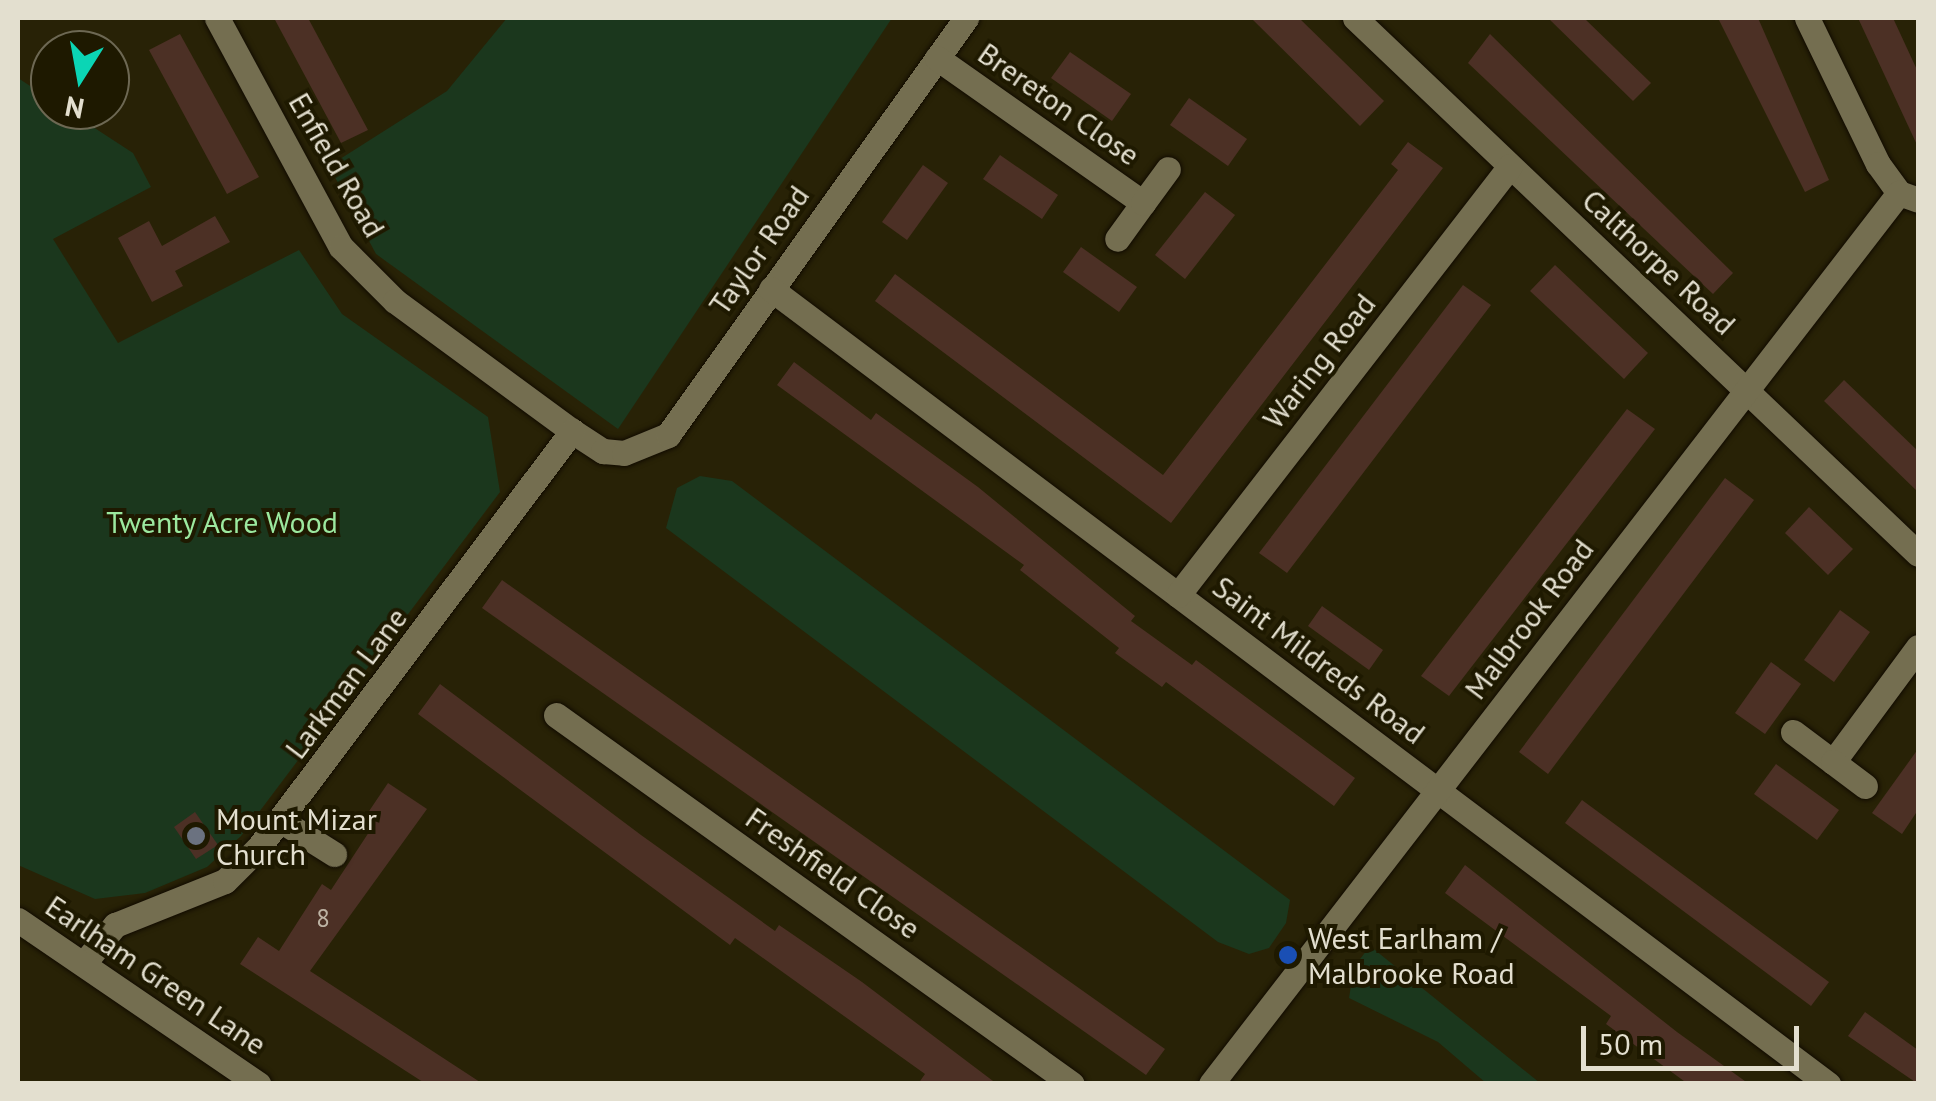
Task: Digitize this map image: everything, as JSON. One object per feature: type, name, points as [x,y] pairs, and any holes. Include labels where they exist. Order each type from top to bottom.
[{"type":"street","name":"Enfield Road","points":[[217,18],[341,248],[395,302],[572,431]]},
{"type":"street","name":"Taylor Road","points":[[572,431],[604,451],[624,453],[668,435],[966,18]]},
{"type":"street","name":"Calthorpe Road","points":[[1356,18],[1918,554]]},
{"type":"street","points":[[1808,18],[1878,164],[1909,197]]},
{"type":"street","name":"Brereton Close","points":[[936,58],[1143,203]]},
{"type":"street","name":"Waring Road","points":[[1178,596],[1510,166]]},
{"type":"street","name":"Brereton Close","points":[[1117,238],[1168,170]]},
{"type":"street","name":"Malbrook Road","points":[[1212,1084],[1746,389],[1909,197]]},
{"type":"street","name":"Saint Mildreds Road","points":[[772,288],[964,427],[1178,596],[1828,1084]]},
{"type":"street","name":"Larkman Lane","points":[[85,962],[115,925],[225,881],[280,820],[572,431]]},
{"type":"street","points":[[1833,762],[1918,648]]},
{"type":"street","name":"Freshfield Close","points":[[556,715],[1072,1084]]},
{"type":"street","points":[[1793,732],[1865,786]]},
{"type":"street","points":[[280,820],[334,854]]},
{"type":"street","name":"Earlham Green Lane","points":[[18,920],[85,962],[258,1084]]},
{"type":"green space","points":[[507,18],[892,18],[618,429],[376,254],[329,166],[447,91]]},
{"type":"green space","name":"Twenty Acre Wood","points":[[18,78],[30,86],[30,130],[98,130],[133,153],[151,187],[53,239],[118,343],[299,250],[342,314],[488,417],[500,492],[241,836],[207,867],[145,893],[95,899],[18,865]]},
{"type":"green space","points":[[700,476],[732,481],[1290,900],[1286,923],[1269,948],[1249,954],[1218,942],[666,528],[677,488]]},
{"type":"green space","points":[[1370,946],[1540,1083],[1486,1083],[1438,1042],[1349,998],[1354,967]]},
{"type":"building","points":[[274,18],[308,18],[368,130],[341,143]]},
{"type":"building","points":[[1251,18],[1299,18],[1384,101],[1360,126]]},
{"type":"building","points":[[1548,18],[1584,18],[1651,83],[1633,101]]},
{"type":"building","points":[[1718,18],[1758,18],[1829,180],[1805,192]]},
{"type":"building","points":[[1858,18],[1893,18],[1918,72],[1918,147]]},
{"type":"building","points":[[180,34],[259,177],[227,194],[149,50]]},
{"type":"building","points":[[1490,34],[1733,273],[1713,294],[1468,63]]},
{"type":"building","points":[[1070,52],[1131,94],[1112,121],[1051,78]]},
{"type":"building","points":[[1189,98],[1247,139],[1228,166],[1170,125]]},
{"type":"building","points":[[1408,142],[1443,168],[1171,523],[875,301],[895,274],[1163,475],[1398,170],[1391,164]]},
{"type":"building","points":[[1000,155],[1058,195],[1042,219],[983,179]]},
{"type":"building","points":[[923,165],[948,183],[907,240],[882,222]]},
{"type":"building","points":[[1205,192],[1235,215],[1185,279],[1155,255]]},
{"type":"building","points":[[215,216],[230,242],[175,271],[183,286],[152,302],[118,238],[149,221],[162,246]]},
{"type":"building","points":[[1081,247],[1137,287],[1119,312],[1063,272]]},
{"type":"building","points":[[1555,265],[1648,353],[1624,379],[1530,291]]},
{"type":"building","points":[[1463,285],[1491,305],[1287,573],[1259,553]]},
{"type":"building","points":[[794,362],[871,420],[876,413],[978,487],[1135,616],[1131,621],[1192,665],[1196,660],[1355,778],[1334,806],[1166,682],[1162,687],[1115,653],[1119,648],[1020,570],[1024,565],[777,385]]},
{"type":"building","points":[[1844,380],[1918,451],[1918,492],[1824,401]]},
{"type":"building","points":[[1627,409],[1655,429],[1449,696],[1421,676]]},
{"type":"building","points":[[1725,478],[1754,500],[1548,774],[1519,752]]},
{"type":"building","points":[[1809,507],[1853,549],[1828,575],[1785,533]]},
{"type":"building","points":[[502,580],[1165,1049],[1146,1075],[482,608]]},
{"type":"building","points":[[1322,606],[1383,650],[1369,670],[1308,626]]},
{"type":"building","points":[[1840,610],[1870,632],[1834,682],[1804,660]]},
{"type":"building","points":[[1771,662],[1801,684],[1765,734],[1735,713]]},
{"type":"building","points":[[440,684],[641,835],[775,931],[779,925],[862,982],[997,1084],[918,1084],[925,1074],[735,938],[730,945],[418,714]]},
{"type":"building","points":[[1918,749],[1918,810],[1902,834],[1872,813]]},
{"type":"building","points":[[1776,764],[1839,810],[1817,840],[1754,794]]},
{"type":"building","points":[[388,783],[427,809],[310,971],[483,1084],[426,1084],[240,964],[258,937],[279,951],[322,884],[331,890],[371,829],[361,823]]},
{"type":"building","points":[[1582,800],[1829,982],[1811,1006],[1565,823]]},
{"type":"building","name":"Mount Mizar Church","points":[[195,812],[218,845],[196,859],[174,827]]},
{"type":"building","points":[[1465,865],[1749,1084],[1688,1084],[1606,1024],[1611,1016],[1445,893]]},
{"type":"building","points":[[1865,1012],[1918,1050],[1918,1084],[1848,1036]]},
{"type":"place","name":"Mount Mizar Church","points":[[196,836]]},
{"type":"place","name":"West Earlham / Malbrooke Road","points":[[1288,955]]}]
